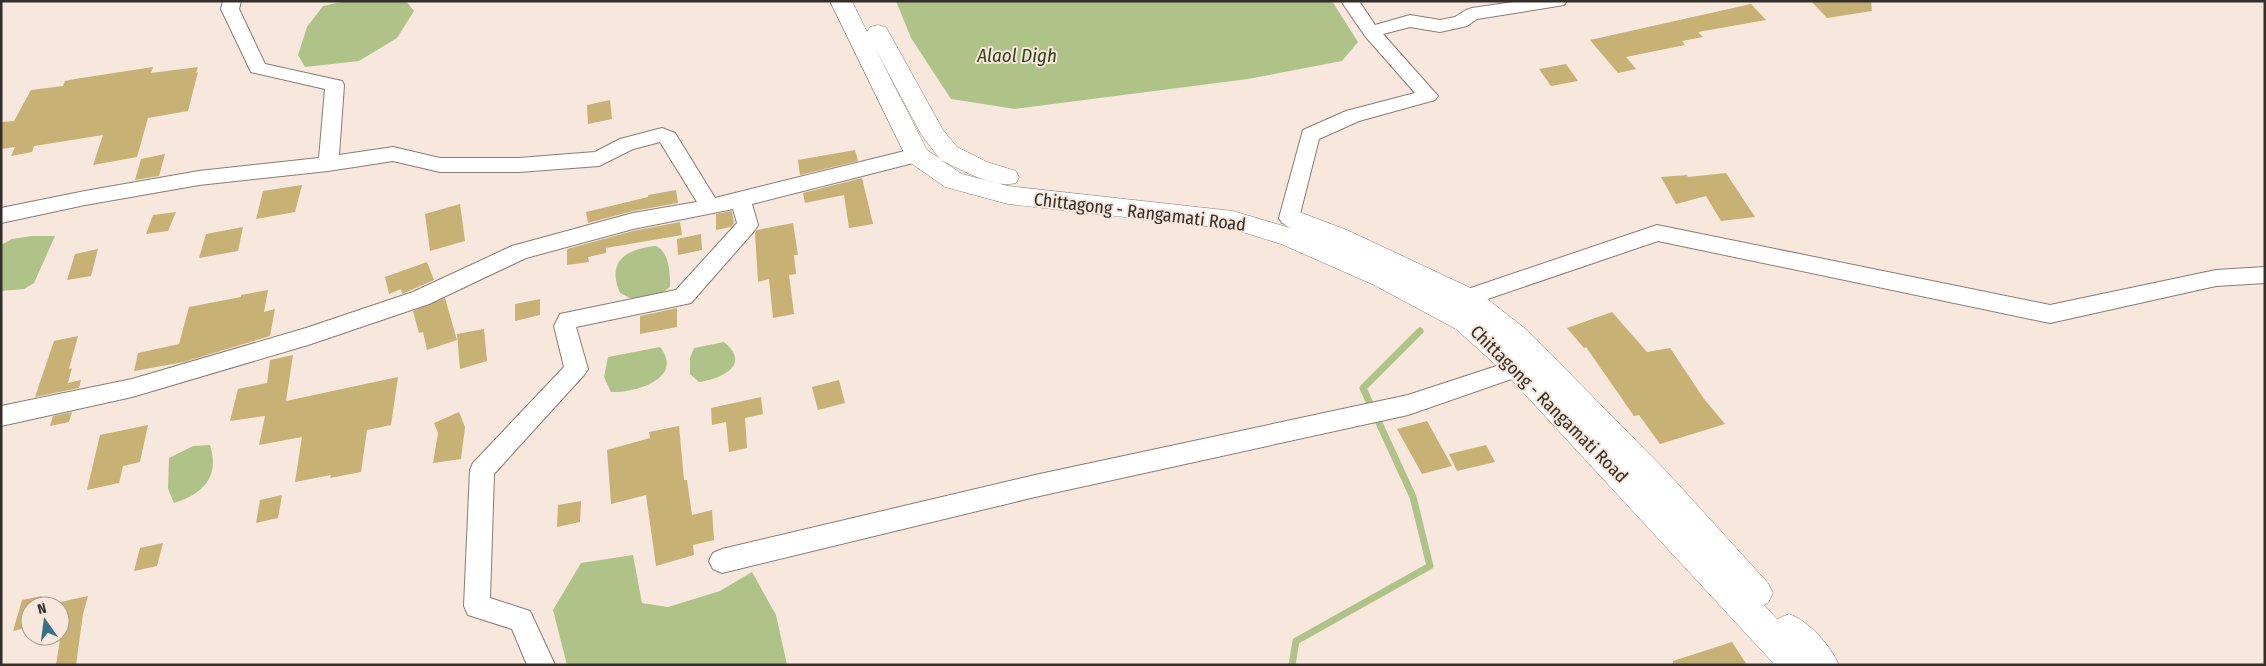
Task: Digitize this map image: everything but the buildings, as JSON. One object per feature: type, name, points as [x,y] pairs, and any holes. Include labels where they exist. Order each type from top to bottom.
[{"type":"highway","name":"Chittagong - Rangamati Road","points":[[841,1],[917,154],[954,181],[1008,195],[1233,220],[1290,237],[1383,278],[1466,322],[1518,368],[1797,665]]},
{"type":"highway","name":"Chittagong - Rangamati Road","points":[[863,1],[900,76],[933,134],[948,153],[958,159],[1004,177],[1192,197],[1235,204],[1289,218],[1338,237],[1467,298],[1517,338],[1656,480],[1822,665]]},
{"type":"street","points":[[232,1],[230,9],[258,68],[334,85],[328,164]]},
{"type":"street","points":[[1289,218],[1310,135],[1322,128],[1376,109],[1428,96],[1371,32],[1350,1]]},
{"type":"street","points":[[1371,32],[1410,21],[1440,26],[1461,22],[1472,14],[1558,1]]},
{"type":"street","points":[[1,216],[85,198],[198,178],[328,164],[393,154],[440,165],[519,165],[599,159],[627,144],[662,135],[668,138],[710,207]]},
{"type":"street","points":[[1,416],[132,388],[308,336],[421,298],[520,252],[633,222],[710,207],[917,154]]},
{"type":"street","points":[[541,665],[521,620],[477,606],[482,470],[576,369],[565,326],[568,320],[683,297],[748,225],[740,198]]},
{"type":"street","points":[[1467,298],[1657,234],[2050,314],[2216,278],[2265,275]]},
{"type":"street","points":[[722,561],[1035,486],[1408,406],[1518,368]]},
{"type":"water","points":[[346,1],[406,1],[414,11],[397,38],[359,61],[305,67],[298,55],[307,27],[323,6]]},
{"type":"water","name":"Alaol Digh","points":[[896,1],[1332,1],[1358,42],[1342,61],[1248,79],[1015,109],[951,99],[911,38]]},
{"type":"water","points":[[32,236],[55,236],[34,283],[24,289],[1,291],[1,245],[12,239]]},
{"type":"water","points":[[656,246],[661,249],[667,258],[670,287],[662,293],[634,300],[620,293],[616,282],[616,272],[622,258],[636,250]]},
{"type":"water","points":[[724,342],[732,350],[735,358],[734,364],[724,374],[699,382],[690,374],[690,358],[694,348]]},
{"type":"water","points":[[660,347],[666,358],[666,368],[662,376],[643,387],[621,392],[611,392],[604,377],[608,357]]},
{"type":"water","points":[[210,445],[213,466],[207,483],[193,495],[174,503],[168,489],[169,458],[193,446]]},
{"type":"water","points":[[633,555],[642,603],[668,607],[720,591],[752,572],[776,615],[787,665],[567,665],[553,610],[581,563]]},
{"type":"waterway","points":[[1292,665],[1296,641],[1430,566],[1413,497],[1363,388],[1420,331]]}]
